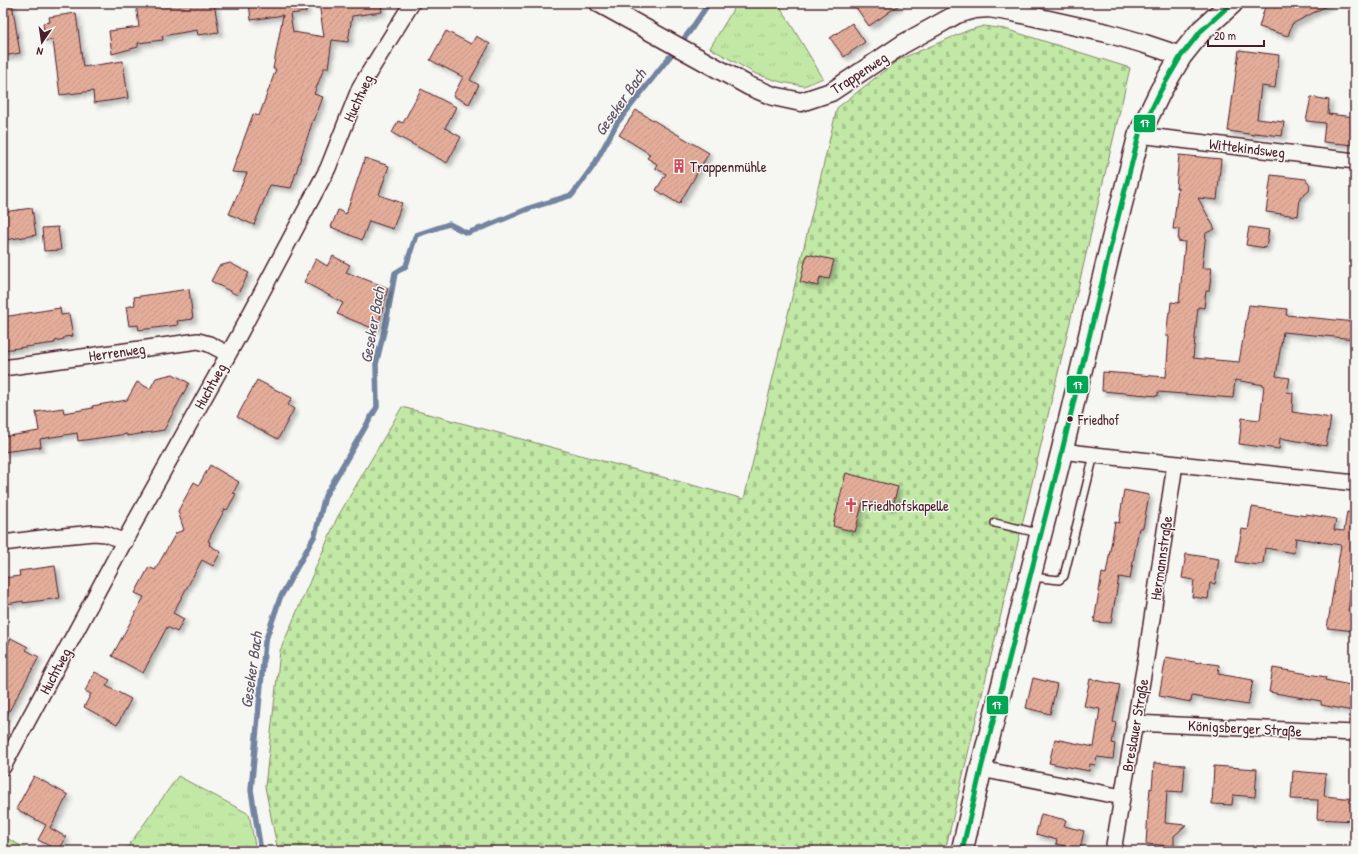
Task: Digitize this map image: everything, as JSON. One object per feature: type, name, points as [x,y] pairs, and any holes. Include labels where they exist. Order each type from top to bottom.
[{"type":"main road","points":[[962,851],[1139,135],[1161,90],[1181,56],[1201,31],[1232,3]]},
{"type":"street","name":"Huchtweg","points":[[3,767],[328,168],[360,87],[412,3]]},
{"type":"street","name":"Trappenweg","points":[[599,3],[749,86],[773,96],[801,102],[831,92],[903,44],[957,14],[975,9],[1015,7],[1130,39],[1181,56]]},
{"type":"street","name":"Wittekindsweg","points":[[1139,135],[1355,161]]},
{"type":"street","name":"Herrenweg","points":[[3,368],[198,341],[209,344],[228,354]]},
{"type":"street","points":[[1062,451],[1355,483]]},
{"type":"street","name":"Hermannstraße","points":[[1147,652],[1175,464]]},
{"type":"street","points":[[3,543],[94,533],[106,534],[124,542]]},
{"type":"street","name":"Breslauer Straße","points":[[1113,851],[1147,652]]},
{"type":"street","name":"Königsberger Straße","points":[[1134,723],[1355,733]]},
{"type":"street","points":[[982,769],[1122,797]]},
{"type":"lane","points":[[1030,577],[1059,580],[1064,576],[1094,455]]},
{"type":"lane","points":[[995,523],[1040,534]]},
{"type":"green space","points":[[737,3],[778,3],[823,78],[804,86],[781,82],[756,74],[710,48]]},
{"type":"green space","points":[[984,26],[1005,29],[1130,68],[945,851],[278,851],[265,787],[280,651],[337,518],[402,407],[744,499],[837,108],[898,60],[969,30]]},
{"type":"green space","points":[[178,776],[249,814],[256,851],[125,851]]},
{"type":"green space","points":[[3,836],[30,851],[3,851]]},
{"type":"building","points":[[3,3],[12,3],[20,53],[3,56]]},
{"type":"building","points":[[136,3],[214,3],[219,32],[198,35],[197,30],[162,36],[163,40],[138,43],[138,47],[112,54],[109,31],[139,27]]},
{"type":"building","points":[[249,3],[305,3],[306,12],[290,14],[293,32],[324,37],[319,3],[381,3],[382,12],[352,16],[348,42],[332,40],[328,68],[324,68],[314,94],[323,97],[314,121],[313,120],[291,188],[270,185],[254,225],[229,214],[247,173],[232,172],[253,114],[259,116],[276,69],[273,69],[283,15],[251,20]]},
{"type":"building","points":[[853,3],[902,3],[869,26]]},
{"type":"building","points":[[1266,3],[1332,3],[1292,24],[1288,36],[1259,27]]},
{"type":"building","points":[[76,13],[83,67],[123,61],[128,98],[94,103],[93,91],[60,95],[53,40],[45,41],[43,23],[50,22],[49,17]]},
{"type":"building","points":[[852,23],[865,42],[844,57],[830,38]]},
{"type":"building","points":[[446,31],[471,44],[476,36],[490,44],[470,80],[479,85],[469,104],[453,96],[463,77],[430,60]]},
{"type":"building","points":[[1239,50],[1279,55],[1275,88],[1261,86],[1257,119],[1284,122],[1282,136],[1255,133],[1255,135],[1228,131]]},
{"type":"building","points":[[421,89],[456,107],[445,128],[461,137],[447,163],[392,133],[398,121],[403,123]]},
{"type":"building","points":[[1311,97],[1329,100],[1328,114],[1355,117],[1354,145],[1323,142],[1325,123],[1306,121]]},
{"type":"building","name":"Trappenmühle","points":[[636,110],[709,153],[679,204],[656,190],[666,174],[655,168],[657,164],[647,158],[650,154],[619,135]]},
{"type":"building","points":[[1179,155],[1221,159],[1217,200],[1198,198],[1215,229],[1206,233],[1202,268],[1212,268],[1209,291],[1206,291],[1204,308],[1198,307],[1193,358],[1239,362],[1249,305],[1287,309],[1286,315],[1355,322],[1355,339],[1283,332],[1276,376],[1290,378],[1287,392],[1293,393],[1292,412],[1331,418],[1326,446],[1280,438],[1279,449],[1239,444],[1242,418],[1260,420],[1264,385],[1235,380],[1233,398],[1158,392],[1158,396],[1102,391],[1103,372],[1166,377],[1169,336],[1166,336],[1169,312],[1171,302],[1179,303],[1185,242],[1178,241],[1179,229],[1173,229],[1178,188],[1176,188]]},
{"type":"building","points":[[365,158],[389,166],[379,195],[402,203],[393,229],[369,221],[362,240],[331,227],[338,210],[346,214]]},
{"type":"building","points":[[1271,175],[1306,179],[1310,185],[1309,191],[1300,198],[1298,216],[1266,212]]},
{"type":"building","points":[[32,208],[36,235],[5,240],[3,212]]},
{"type":"building","points":[[58,227],[61,250],[44,251],[42,228]]},
{"type":"building","points":[[1249,227],[1269,230],[1266,248],[1246,245]]},
{"type":"building","points":[[807,254],[834,260],[829,279],[820,277],[818,286],[800,282]]},
{"type":"building","points":[[333,256],[350,265],[346,272],[388,288],[377,330],[337,314],[343,303],[304,282],[316,259],[327,266]]},
{"type":"building","points":[[230,263],[249,273],[237,295],[211,281],[219,266]]},
{"type":"building","points":[[189,289],[193,319],[177,321],[178,325],[139,330],[138,325],[129,326],[126,307],[135,305],[134,297]]},
{"type":"building","points":[[60,308],[61,315],[69,314],[73,336],[64,337],[64,339],[55,341],[55,343],[3,350],[3,317]]},
{"type":"building","points":[[173,374],[189,383],[164,430],[127,436],[127,434],[78,441],[77,433],[40,439],[41,447],[3,452],[3,437],[39,431],[36,412],[63,408],[64,413],[127,400],[137,382],[150,389],[156,378]]},
{"type":"building","points":[[257,380],[292,398],[288,405],[294,409],[278,439],[237,417]]},
{"type":"building","points":[[210,465],[239,482],[233,493],[236,494],[227,510],[225,509],[208,541],[210,542],[209,545],[221,552],[213,566],[202,560],[173,613],[184,619],[177,632],[167,627],[143,673],[112,656],[144,597],[135,593],[149,567],[155,570],[176,533],[184,530],[178,511],[194,482],[199,485]]},
{"type":"building","name":"Friedhofskapelle","points":[[846,473],[898,487],[892,508],[863,501],[855,532],[833,526]]},
{"type":"building","points":[[1124,490],[1149,495],[1143,528],[1139,528],[1130,579],[1119,577],[1111,623],[1094,622],[1102,573],[1106,574],[1115,522],[1119,523]]},
{"type":"building","points":[[1252,507],[1306,516],[1306,514],[1336,519],[1334,530],[1344,531],[1347,512],[1355,513],[1355,567],[1348,611],[1355,612],[1355,631],[1327,628],[1341,545],[1296,538],[1294,553],[1265,548],[1263,564],[1258,565],[1236,562],[1242,529],[1248,530]]},
{"type":"building","points":[[1186,554],[1219,559],[1215,584],[1210,583],[1208,599],[1192,597],[1194,580],[1182,578]]},
{"type":"building","points":[[55,566],[60,598],[7,604],[3,578],[20,576],[19,571]]},
{"type":"building","points":[[11,638],[28,647],[26,650],[39,657],[3,722],[3,654]]},
{"type":"building","points":[[1166,657],[1219,665],[1218,674],[1253,680],[1248,705],[1192,696],[1191,702],[1159,696]]},
{"type":"building","points":[[1273,668],[1326,677],[1325,680],[1355,686],[1353,711],[1321,705],[1321,701],[1269,692]]},
{"type":"building","points":[[95,672],[110,680],[106,686],[131,699],[117,725],[84,707],[91,694],[85,691]]},
{"type":"building","points":[[1033,678],[1057,684],[1050,714],[1026,708]]},
{"type":"building","points":[[1090,679],[1120,685],[1113,722],[1116,723],[1112,743],[1115,744],[1113,759],[1097,757],[1095,765],[1090,764],[1089,771],[1049,763],[1055,739],[1094,747],[1100,709],[1084,706]]},
{"type":"building","points":[[1154,763],[1185,765],[1183,792],[1167,791],[1165,823],[1186,825],[1174,836],[1174,846],[1146,844],[1150,788],[1152,789]]},
{"type":"building","points":[[1214,766],[1257,769],[1255,797],[1233,795],[1232,805],[1212,804]]},
{"type":"building","points":[[1293,771],[1326,774],[1324,796],[1355,799],[1355,821],[1317,819],[1318,800],[1291,799]]},
{"type":"building","points":[[34,776],[68,795],[50,828],[66,837],[59,851],[38,840],[46,825],[16,809]]},
{"type":"building","points":[[1041,814],[1066,820],[1064,826],[1084,831],[1080,849],[1056,844],[1057,840],[1036,834]]},
{"type":"waterway","name":"Geseker Bach","points":[[261,851],[251,790],[265,642],[280,598],[315,535],[325,496],[377,407],[376,364],[386,323],[395,273],[406,266],[416,235],[449,224],[467,233],[530,208],[572,195],[594,165],[617,123],[690,31],[709,3]]},
{"type":"transit line","name":"17","points":[[962,851],[981,769],[1062,451],[1139,135],[1161,90],[1181,56],[1201,31],[1232,3]]},
{"type":"place","name":"Trappenmühle","points":[[679,166]]},
{"type":"place","name":"Friedhof","points":[[1070,419]]},
{"type":"place","name":"Friedhofskapelle","points":[[851,505]]}]
